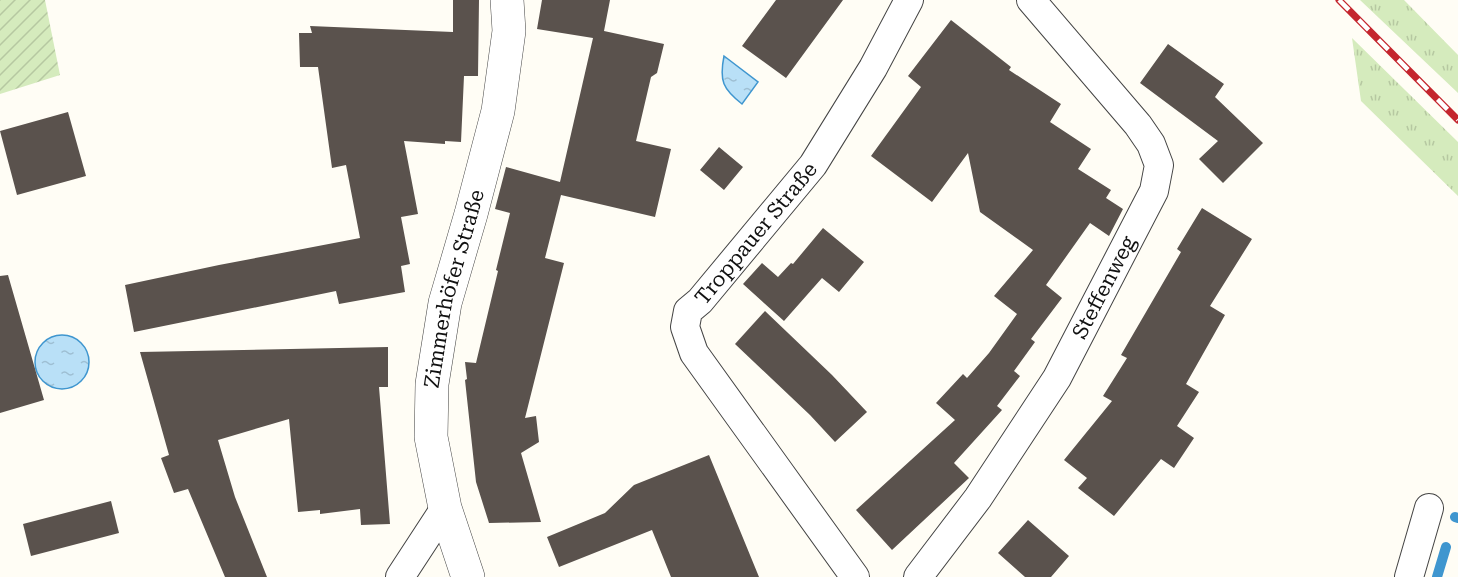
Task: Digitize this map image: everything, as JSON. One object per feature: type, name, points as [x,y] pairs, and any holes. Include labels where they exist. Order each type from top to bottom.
[{"type":"street","name":"Zimmerhöfer Straße","points":[[468,577],[445,508],[431,437],[432,384],[445,303],[498,111],[509,31],[507,0]]},
{"type":"street","name":"Troppauer Straße","points":[[855,577],[694,353],[685,327],[688,311],[700,301],[813,165],[873,68],[909,0]]},
{"type":"street","name":"Steffenweg","points":[[918,577],[978,498],[1057,378],[1154,191],[1159,165],[1151,144],[1138,125],[1031,0]]},
{"type":"street","points":[[400,577],[445,508]]},
{"type":"street","points":[[1409,577],[1429,508]]},
{"type":"green space","points":[[0,0],[45,0],[60,75],[0,94]]},
{"type":"green space","points":[[1360,0],[1404,0],[1458,55],[1458,93]]},
{"type":"green space","points":[[1352,38],[1458,142],[1458,196],[1361,101]]},
{"type":"water","points":[[724,56],[758,82],[742,104],[730,94],[724,84],[722,72]]},
{"type":"water","points":[[62,335],[72,337],[81,343],[87,352],[89,362],[87,372],[81,381],[72,387],[62,389],[52,387],[43,381],[37,372],[35,362],[37,352],[43,343],[52,337]]},
{"type":"building","points":[[453,0],[479,0],[478,76],[464,76],[461,142],[445,141],[445,144],[404,141],[418,214],[401,217],[410,264],[401,266],[405,292],[339,304],[336,291],[134,332],[125,285],[360,238],[346,165],[332,168],[318,67],[300,67],[299,33],[312,33],[310,26],[453,32]]},
{"type":"building","points":[[542,0],[610,0],[604,31],[664,44],[657,73],[651,77],[636,141],[671,149],[655,217],[561,195],[545,258],[564,263],[525,418],[536,416],[539,442],[521,453],[541,522],[489,523],[476,482],[465,362],[476,363],[510,213],[495,209],[506,167],[560,182],[593,38],[537,29]]},
{"type":"building","points":[[776,0],[843,0],[786,78],[742,46]]},
{"type":"building","points":[[951,20],[1011,67],[1009,70],[1061,104],[1050,122],[1091,149],[1078,169],[1111,190],[1106,198],[1123,209],[1109,236],[1090,223],[1046,285],[1062,298],[1031,339],[1035,342],[1014,371],[1020,376],[997,406],[1002,410],[954,463],[969,478],[892,550],[856,510],[955,420],[936,403],[963,374],[967,378],[989,353],[1017,314],[994,296],[1033,250],[980,212],[968,153],[932,202],[871,156],[921,87],[908,76]]},
{"type":"building","points":[[1168,44],[1224,84],[1215,97],[1263,143],[1223,183],[1199,159],[1218,141],[1140,83]]},
{"type":"building","points":[[68,112],[86,176],[17,195],[0,131]]},
{"type":"building","points":[[719,147],[743,167],[724,190],[700,170]]},
{"type":"building","points":[[1202,208],[1252,239],[1210,306],[1225,315],[1186,384],[1199,392],[1177,426],[1194,438],[1174,468],[1161,459],[1114,516],[1078,488],[1087,478],[1064,460],[1112,401],[1103,396],[1127,358],[1121,355],[1181,252],[1177,249]]},
{"type":"building","points":[[823,228],[864,262],[839,292],[822,278],[784,321],[743,284],[762,263],[778,277],[791,263],[793,264]]},
{"type":"building","points":[[8,275],[44,400],[0,413],[0,276]]},
{"type":"building","points":[[765,311],[867,412],[835,442],[735,344]]},
{"type":"building","points":[[388,347],[388,387],[379,387],[390,524],[361,525],[360,509],[320,514],[320,510],[298,512],[289,419],[218,440],[235,497],[267,577],[225,577],[188,489],[174,493],[161,458],[169,455],[140,352]]},
{"type":"building","points":[[709,455],[759,577],[671,577],[652,530],[559,567],[547,537],[605,513],[634,485]]},
{"type":"building","points":[[111,501],[119,533],[31,556],[23,524]]},
{"type":"building","points":[[1028,520],[1069,556],[1051,577],[1025,577],[998,553]]},
{"type":"waterway","points":[[1437,577],[1446,547]]},
{"type":"railway","points":[[1339,0],[1458,120]]}]
